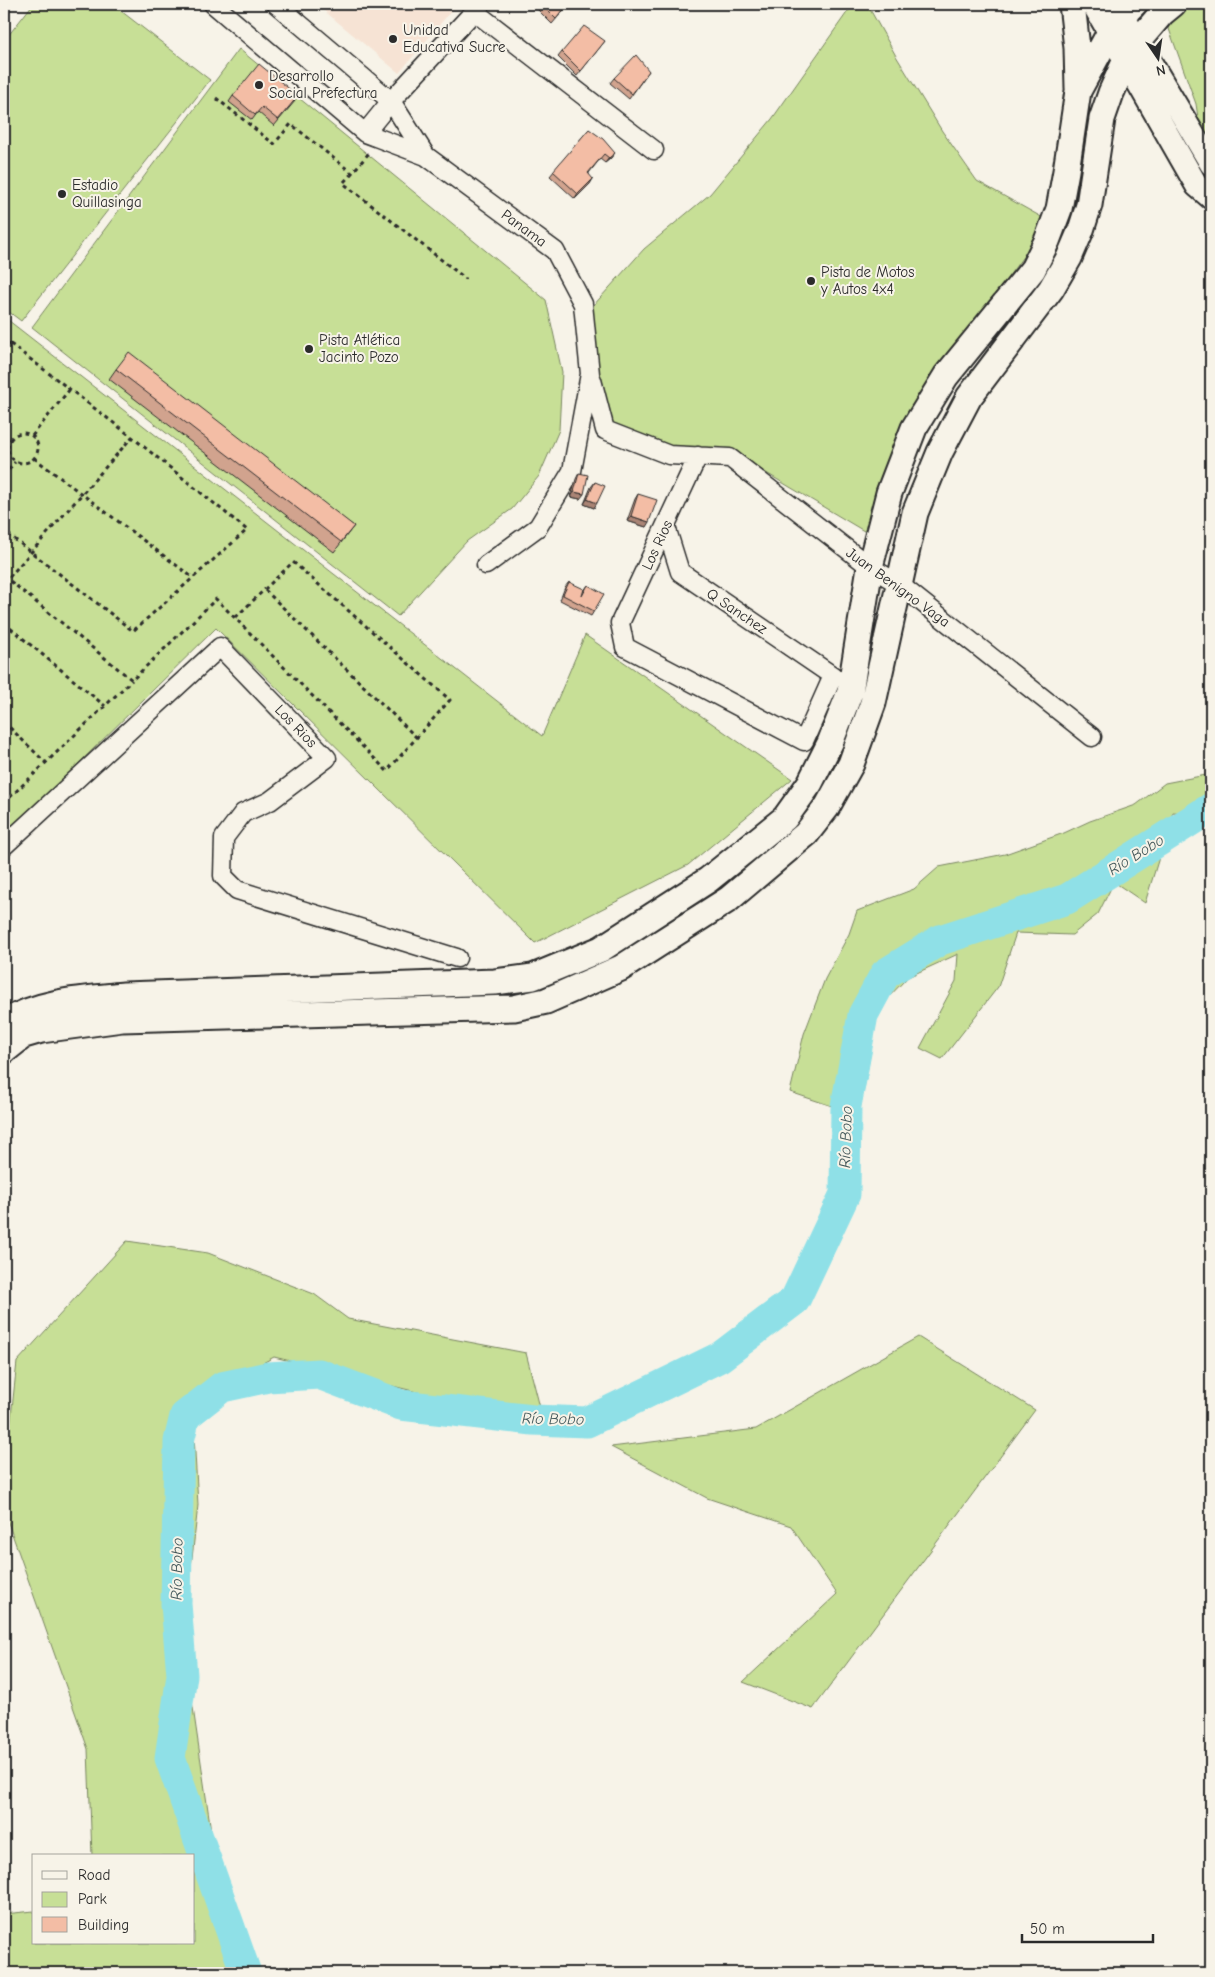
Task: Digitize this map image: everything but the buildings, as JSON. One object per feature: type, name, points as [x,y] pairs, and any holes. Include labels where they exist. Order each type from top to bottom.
[{"type":"main road","points":[[4,1023],[20,1013],[64,1003],[124,995],[495,982],[533,976],[600,949],[708,880],[785,818],[810,783],[830,744],[850,692],[870,567],[889,493],[914,428],[946,376],[1033,269],[1047,241],[1058,210],[1078,91],[1078,48],[1072,4]]},
{"type":"main road","points":[[4,1051],[24,1035],[41,1030],[122,1018],[514,1008],[546,1000],[621,968],[729,899],[806,834],[827,807],[851,764],[873,703],[915,513],[940,452],[969,398],[1050,289],[1072,251],[1088,205],[1102,118],[1110,92],[1125,62],[1139,40],[1173,4]]},
{"type":"main road","points":[[1078,91],[1120,14]]},
{"type":"street","points":[[213,4],[365,133],[426,156]]},
{"type":"street","name":"Panama","points":[[276,4],[391,101],[426,156],[555,250],[583,304],[590,374],[572,471],[538,527],[486,565]]},
{"type":"street","points":[[1093,4],[1120,14],[1139,40],[1211,164]]},
{"type":"street","points":[[365,133],[391,101],[478,8],[654,150]]},
{"type":"street","points":[[1120,14],[1125,62],[1197,186],[1211,198]]},
{"type":"street","points":[[590,374],[604,430],[669,455],[698,456]]},
{"type":"street","name":"Juan Benigno Vaga","points":[[698,456],[730,458],[870,567],[899,584],[1092,737]]},
{"type":"street","name":"Los Rios","points":[[698,456],[620,623],[625,648],[804,741]]},
{"type":"street","name":"Q Sanchez","points":[[666,527],[680,572],[833,676],[804,741]]},
{"type":"street","name":"Los Rios","points":[[4,846],[220,647],[327,758],[270,801],[243,813],[224,838],[224,876],[237,890],[457,958]]},
{"type":"path","points":[[216,98],[274,144],[291,124],[352,173]]},
{"type":"path","points":[[365,133],[370,151],[343,183],[466,279]]},
{"type":"path","points":[[4,339],[132,436],[247,530],[133,631],[4,530]]},
{"type":"path","points":[[4,352],[10,343]]},
{"type":"path","points":[[32,436],[70,389]]},
{"type":"path","points":[[23,433],[32,436],[37,444],[37,454],[26,463],[15,462],[8,454],[7,449],[10,439],[23,433]]},
{"type":"path","points":[[4,434],[10,439]]},
{"type":"path","points":[[4,583],[5,577],[30,552],[132,436]]},
{"type":"path","points":[[34,458],[192,577]]},
{"type":"path","points":[[4,476],[15,462]]},
{"type":"path","points":[[4,803],[216,599],[387,771],[450,700],[293,562],[235,618]]},
{"type":"path","points":[[5,577],[132,680]]},
{"type":"path","points":[[265,590],[417,738]]},
{"type":"path","points":[[4,623],[105,706]]},
{"type":"path","points":[[4,722],[46,763]]},
{"type":"shaded area","name":"Unidad Educativa Sucre","points":[[316,4],[457,4],[399,73]]},
{"type":"green space","name":"Estadio Quillasinga","points":[[33,4],[112,4],[210,80],[21,321],[4,308],[4,41]]},
{"type":"green space","name":"Pista de Motos y Autos 4x4","points":[[853,4],[867,4],[942,131],[977,181],[1045,219],[1025,254],[920,397],[874,537],[731,452],[669,448],[610,424],[598,370],[592,307],[644,249],[710,194],[772,119]]},
{"type":"green space","points":[[1160,4],[1211,4],[1211,205],[1196,104]]},
{"type":"green space","name":"Pista Atlética Jacinto Pozo","points":[[239,49],[546,300],[562,372],[559,430],[539,476],[512,509],[467,541],[398,616],[32,327]]},
{"type":"green space","points":[[4,317],[542,736],[585,635],[792,779],[688,865],[535,943],[216,628],[4,837]]},
{"type":"green space","points":[[1211,774],[1211,815],[1173,812],[1145,903],[1114,882],[1098,914],[1072,935],[1016,933],[998,987],[942,1059],[920,1048],[956,981],[958,954],[908,977],[879,1007],[859,1115],[790,1092],[804,1034],[825,979],[849,934],[857,911],[914,889],[939,867],[1005,854],[1136,805],[1165,783]]},
{"type":"green space","points":[[127,1241],[208,1253],[314,1294],[348,1319],[526,1353],[544,1423],[274,1357],[192,1400],[198,1505],[183,1639],[217,1872],[247,1973],[4,1973],[4,1914],[32,1911],[32,1944],[195,1944],[195,1854],[92,1854],[88,1749],[4,1511],[4,1483],[17,1362]]},
{"type":"green space","points":[[918,1337],[1035,1410],[813,1709],[743,1682],[837,1594],[791,1526],[707,1498],[611,1447],[756,1429]]},
{"type":"waterway","name":"Río Bobo","points":[[246,1973],[170,1758],[182,1675],[176,1604],[179,1441],[185,1416],[222,1387],[268,1377],[319,1374],[401,1405],[533,1420],[587,1422],[720,1357],[795,1300],[845,1194],[846,1106],[863,1015],[885,974],[940,940],[1067,899],[1211,808]]},
{"type":"place","name":"Unidad Educativa Sucre","points":[[393,39]]},
{"type":"place","name":"Desarrollo Social Prefectura","points":[[259,85]]},
{"type":"place","name":"Estadio Quillasinga","points":[[62,194]]},
{"type":"place","name":"Pista de Motos y Autos 4x4","points":[[811,281]]},
{"type":"place","name":"Pista Atlética Jacinto Pozo","points":[[309,349]]}]
